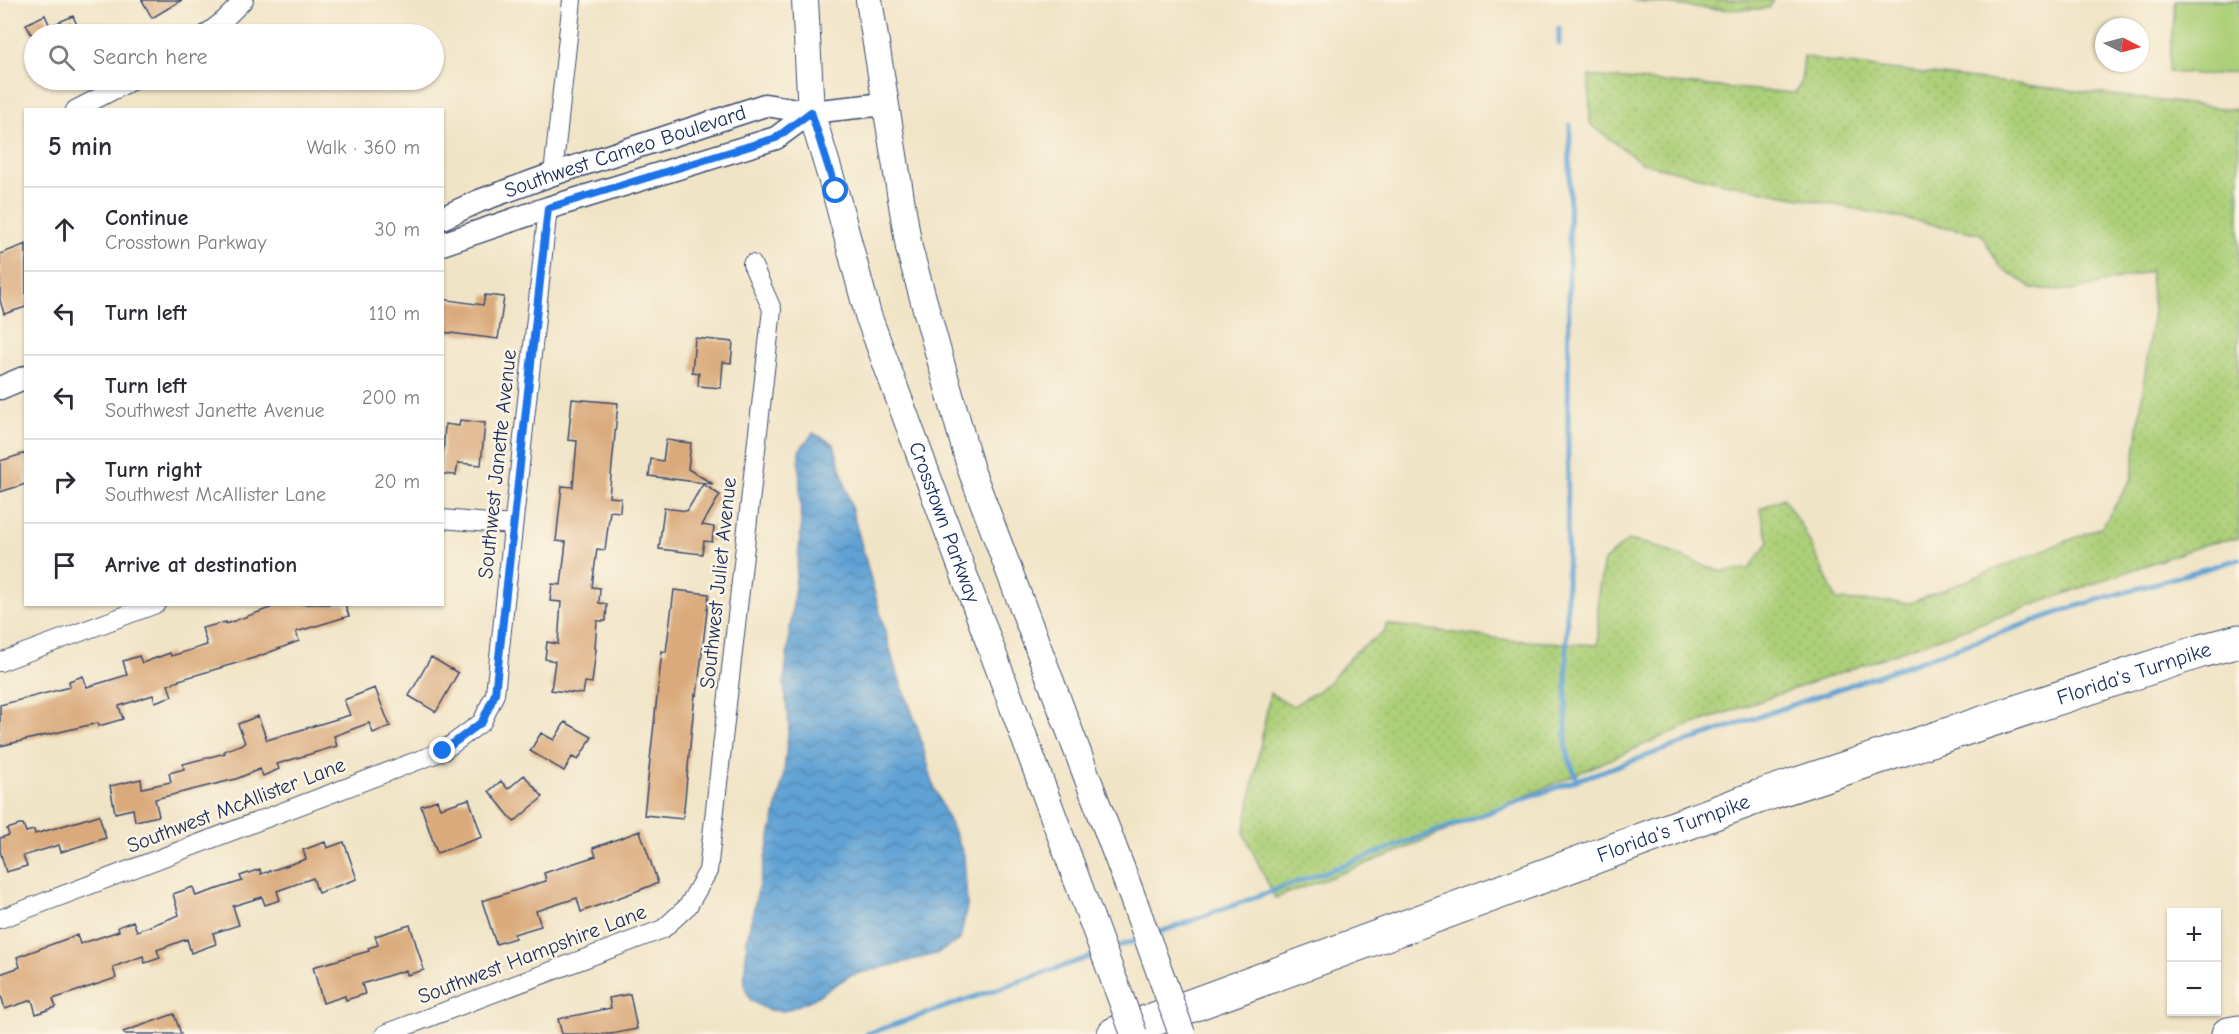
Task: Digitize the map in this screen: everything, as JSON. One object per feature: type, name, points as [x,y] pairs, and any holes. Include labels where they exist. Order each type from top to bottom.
[{"type":"highway","name":"Florida's Turnpike","points":[[1114,1034],[1758,797],[2201,651],[2239,641]]},
{"type":"highway","points":[[2123,677],[2239,658]]},
{"type":"highway","points":[[2228,1034],[2239,1032]]},
{"type":"main road","name":"Crosstown Parkway","points":[[805,0],[811,112],[836,191],[868,315],[1134,1034]]},
{"type":"main road","name":"Crosstown Parkway","points":[[869,0],[909,248],[971,470],[1182,1034]]},
{"type":"street","points":[[220,24],[244,0]]},
{"type":"street","points":[[553,174],[572,0]]},
{"type":"street","points":[[79,108],[114,90]]},
{"type":"street","name":"Southwest Cameo Boulevard","points":[[444,217],[479,201],[553,174],[765,105],[811,112],[885,104]]},
{"type":"street","name":"Southwest Cameo Boulevard","points":[[444,243],[548,208],[776,138],[811,112]]},
{"type":"street","name":"Southwest Janette Avenue","points":[[482,722],[495,694],[548,208]]},
{"type":"street","name":"Southwest Juliet Avenue","points":[[688,906],[708,872],[771,309],[752,264]]},
{"type":"street","points":[[0,388],[24,378]]},
{"type":"street","points":[[444,519],[513,525]]},
{"type":"street","points":[[0,662],[151,606]]},
{"type":"street","name":"Southwest McAllister Lane","points":[[0,919],[443,751],[482,722]]},
{"type":"street","name":"Southwest Hampshire Lane","points":[[385,1034],[663,929],[688,906]]},
{"type":"green space","points":[[1631,0],[1773,0],[1769,8],[1734,10]]},
{"type":"green space","points":[[2176,0],[2239,0],[2239,71],[2215,75],[2168,72]]},
{"type":"green space","points":[[1804,56],[1831,62],[2239,110],[2239,538],[2212,542],[1680,729],[1395,853],[1275,898],[1244,834],[1270,693],[1293,706],[1331,680],[1356,651],[1385,632],[1386,624],[1510,640],[1598,645],[1598,593],[1604,561],[1628,540],[1652,545],[1719,571],[1749,569],[1769,542],[1760,509],[1783,498],[1803,528],[1837,600],[1910,603],[2102,527],[2132,478],[2153,310],[2150,271],[2076,290],[2034,289],[2000,267],[1981,234],[1724,183],[1642,163],[1590,124],[1589,76],[1793,93],[1801,82]]},
{"type":"water","points":[[813,433],[834,444],[894,664],[917,726],[934,787],[964,855],[967,906],[960,940],[936,954],[849,976],[813,999],[784,1011],[768,1010],[751,1001],[744,985],[747,938],[783,780],[789,725],[784,684],[801,531],[799,451]]},
{"type":"building","points":[[142,0],[182,0],[152,18]]},
{"type":"building","points":[[45,15],[49,24],[26,24]]},
{"type":"building","points":[[73,16],[77,24],[55,24]]},
{"type":"building","points":[[24,245],[24,308],[4,314],[0,300],[0,254]]},
{"type":"building","points":[[485,295],[504,297],[498,339],[444,332],[444,299],[483,305]]},
{"type":"building","points":[[695,338],[733,342],[731,363],[723,362],[721,388],[698,386],[699,373],[692,372]]},
{"type":"building","points":[[572,399],[618,403],[609,497],[621,498],[620,512],[610,511],[605,550],[597,549],[592,587],[600,588],[599,603],[607,604],[606,621],[597,621],[592,683],[585,682],[583,694],[551,690],[555,661],[545,659],[547,642],[558,644],[561,602],[550,601],[552,584],[561,585],[566,542],[556,541],[562,486],[573,487],[577,441],[568,440]]},
{"type":"building","points":[[460,420],[485,423],[481,465],[458,463],[456,475],[444,474],[445,424],[459,426]]},
{"type":"building","points":[[666,440],[691,443],[688,469],[713,484],[649,476],[651,459],[663,461]]},
{"type":"building","points":[[24,454],[24,485],[0,492],[0,461]]},
{"type":"building","points":[[703,484],[720,495],[702,525],[714,527],[712,542],[704,541],[702,554],[659,549],[664,508],[687,511]]},
{"type":"building","points":[[674,590],[709,594],[697,695],[695,694],[683,819],[644,815],[662,651],[666,652]]},
{"type":"building","points":[[276,606],[346,606],[349,616],[296,632],[299,641],[257,657],[179,680],[168,685],[172,696],[155,702],[153,695],[119,706],[123,719],[0,746],[0,705],[70,687],[69,681],[83,676],[87,687],[127,675],[123,661],[139,656],[142,663],[170,653],[171,656],[207,645],[202,628],[226,622],[226,624]]},
{"type":"building","points":[[431,657],[458,673],[436,712],[409,696]]},
{"type":"building","points":[[375,688],[390,726],[373,733],[369,723],[334,736],[337,746],[277,764],[279,769],[263,776],[260,769],[236,779],[155,799],[159,816],[135,821],[133,809],[115,813],[110,786],[141,779],[142,788],[171,782],[169,773],[184,769],[183,764],[225,753],[224,751],[245,743],[238,724],[258,716],[267,740],[350,715],[344,700]]},
{"type":"building","points":[[565,722],[592,737],[578,760],[572,757],[564,771],[530,751],[541,733],[554,740]]},
{"type":"building","points":[[524,775],[543,797],[514,822],[489,791],[501,781],[508,789]]},
{"type":"building","points":[[469,799],[482,837],[437,853],[421,806],[437,800],[440,808]]},
{"type":"building","points":[[99,815],[106,838],[61,852],[59,845],[23,856],[27,866],[6,872],[0,851],[0,838],[9,835],[7,829],[23,824],[26,832],[34,830],[35,834]]},
{"type":"building","points":[[640,831],[658,883],[581,912],[577,898],[536,911],[541,926],[514,934],[515,938],[496,944],[482,901],[546,881],[544,873],[596,856],[593,848]]},
{"type":"building","points":[[325,842],[327,848],[344,842],[357,879],[318,893],[313,878],[277,891],[280,900],[265,905],[262,897],[233,906],[239,925],[213,933],[216,944],[191,953],[187,939],[157,950],[160,958],[145,963],[143,956],[113,967],[116,978],[53,999],[56,1007],[36,1014],[32,1000],[5,1009],[0,992],[0,974],[20,967],[17,957],[77,935],[80,944],[119,931],[118,927],[133,921],[137,931],[179,915],[173,894],[193,887],[196,896],[242,881],[240,876],[260,869],[261,874],[306,859],[303,850]]},
{"type":"building","points":[[410,925],[424,970],[407,975],[406,970],[362,984],[365,994],[346,1000],[345,996],[323,1003],[313,967],[369,951],[368,948],[378,945],[375,936]]},
{"type":"building","points":[[630,994],[637,1029],[611,1034],[562,1034],[558,1019],[611,1008],[609,998]]},
{"type":"building","points":[[174,1014],[181,1034],[124,1034],[123,1032]]},
{"type":"waterway","points":[[1559,28],[1559,44]]},
{"type":"waterway","points":[[1570,125],[1566,744],[1577,780]]},
{"type":"waterway","points":[[1152,935],[1577,780],[2077,606],[2239,559]]},
{"type":"waterway","points":[[1110,949],[1141,939]]},
{"type":"waterway","points":[[867,1034],[1098,954]]},
{"type":"route","points":[[443,751],[482,722],[495,694],[548,208],[776,138],[811,112],[836,191]]}]
